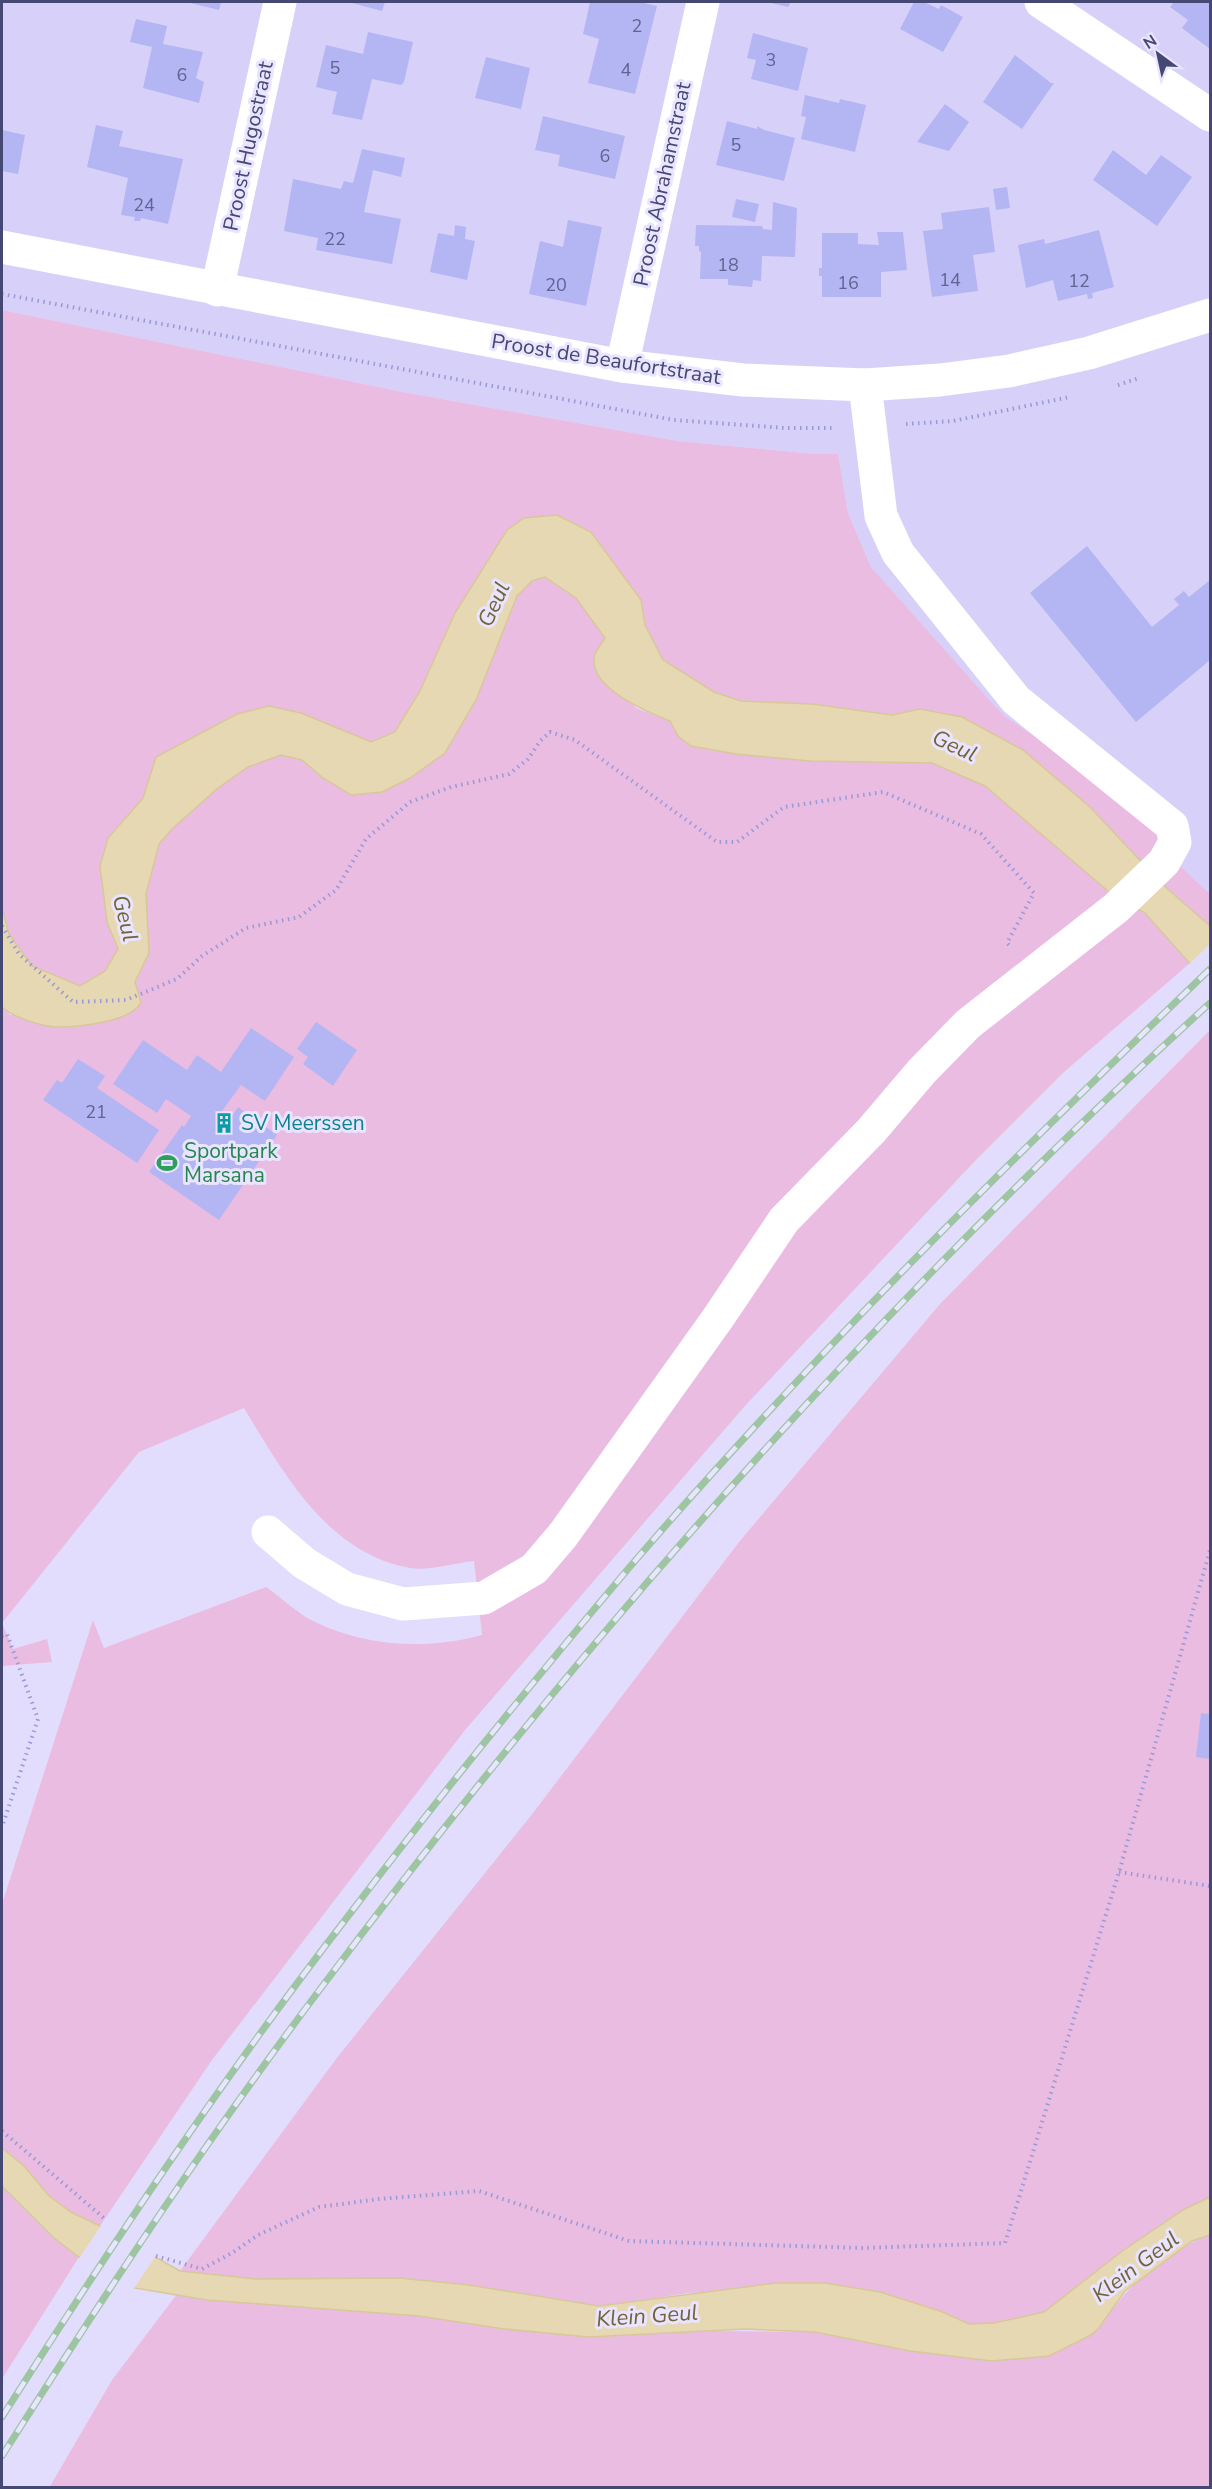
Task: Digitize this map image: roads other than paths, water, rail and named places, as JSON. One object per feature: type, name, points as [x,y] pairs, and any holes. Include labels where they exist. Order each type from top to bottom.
[{"type":"street","name":"Proost Hugostraat","points":[[217,290],[280,2]]},
{"type":"street","name":"Proost Abrahamstraat","points":[[622,366],[703,2]]},
{"type":"street","points":[[1041,2],[1210,115]]},
{"type":"street","name":"Proost de Beaufortstraat","points":[[2,247],[622,366],[743,380],[865,385],[940,380],[1009,371],[1089,353],[1210,315]]},
{"type":"street","points":[[268,1532],[304,1563],[347,1589],[403,1604],[484,1598],[534,1569],[569,1526],[718,1318],[784,1220],[871,1131],[922,1071],[968,1024],[1116,908],[1164,862],[1175,843],[1172,826],[1016,700],[898,553],[881,516],[865,385]]},
{"type":"water","name":"Geul","points":[[557,515],[591,532],[641,600],[645,625],[663,660],[714,692],[741,701],[812,704],[892,715],[920,709],[962,717],[1023,750],[1091,808],[1163,885],[1210,926],[1210,986],[1144,912],[1109,892],[985,786],[932,763],[810,761],[736,754],[691,746],[678,736],[670,721],[634,705],[599,677],[594,666],[595,654],[605,638],[576,598],[545,577],[532,581],[517,596],[476,700],[445,753],[410,778],[382,792],[351,795],[323,778],[302,760],[281,755],[248,767],[218,788],[173,828],[159,844],[146,894],[149,953],[135,982],[141,1002],[136,1009],[104,1022],[58,1027],[28,1021],[2,1007],[2,908],[9,934],[32,966],[80,986],[105,971],[118,949],[107,922],[100,866],[108,838],[143,798],[156,757],[237,714],[269,706],[301,713],[371,742],[395,732],[420,691],[455,613],[507,530],[524,518]]},
{"type":"water","name":"Klein Geul","points":[[2,2148],[24,2166],[49,2196],[71,2212],[180,2271],[257,2279],[399,2278],[469,2285],[599,2306],[776,2283],[825,2283],[880,2292],[940,2311],[969,2324],[994,2323],[1044,2312],[1121,2252],[1183,2210],[1210,2197],[1210,2235],[1192,2241],[1125,2291],[1098,2329],[1089,2336],[1049,2356],[992,2361],[910,2351],[815,2332],[745,2329],[589,2337],[504,2329],[419,2316],[207,2300],[135,2288],[79,2257],[54,2238],[2,2186]]},
{"type":"railway","points":[[2,2417],[124,2229],[252,2044],[412,1834],[591,1613],[697,1490],[839,1337],[1060,1114],[1210,969]]},
{"type":"railway","points":[[2,2456],[118,2276],[281,2041],[425,1853],[528,1724],[744,1472],[856,1351],[971,1232],[1089,1116],[1210,1003]]},
{"type":"place","name":"SV Meerssen","points":[[224,1123]]},
{"type":"place","name":"Sportpark Marsana","points":[[167,1163]]}]
